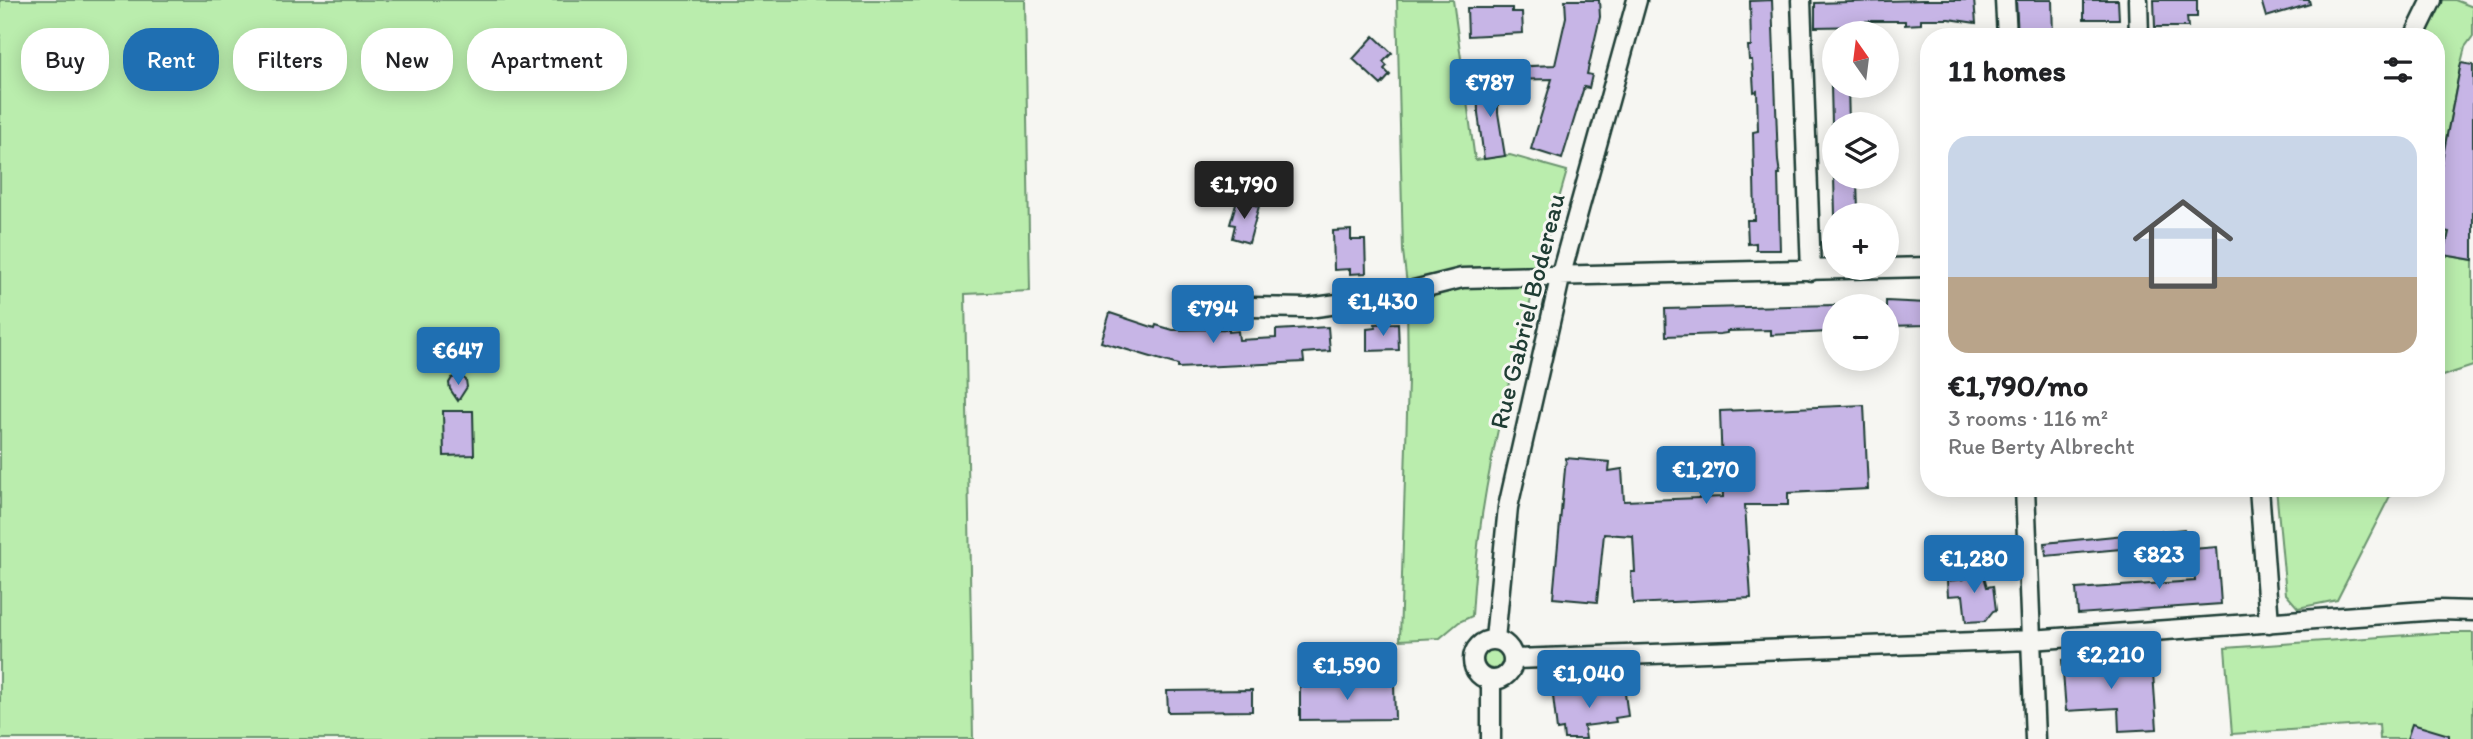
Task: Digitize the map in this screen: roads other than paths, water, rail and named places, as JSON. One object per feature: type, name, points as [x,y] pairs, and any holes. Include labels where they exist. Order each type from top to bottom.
[{"type":"street","name":"Rue Gabriel Bodereau","points":[[1495,639],[1508,507],[1561,274],[1637,0]]},
{"type":"street","points":[[1801,0],[1811,271]]},
{"type":"street","points":[[2005,0],[2007,28]]},
{"type":"street","points":[[2138,0],[2138,28]]},
{"type":"street","points":[[2418,28],[2432,0]]},
{"type":"street","points":[[1187,306],[1308,307],[1382,298],[1462,278],[1920,267]]},
{"type":"street","points":[[2025,497],[2035,739]]},
{"type":"street","points":[[2260,497],[2269,623]]},
{"type":"street","points":[[1514,659],[2032,640],[2439,610],[2473,611]]},
{"type":"street","points":[[1495,639],[1510,648],[1514,659],[1507,674],[1497,680],[1491,680],[1476,671],[1473,659],[1475,650],[1481,643],[1495,639]]},
{"type":"street","points":[[1491,680],[1491,739]]}]
